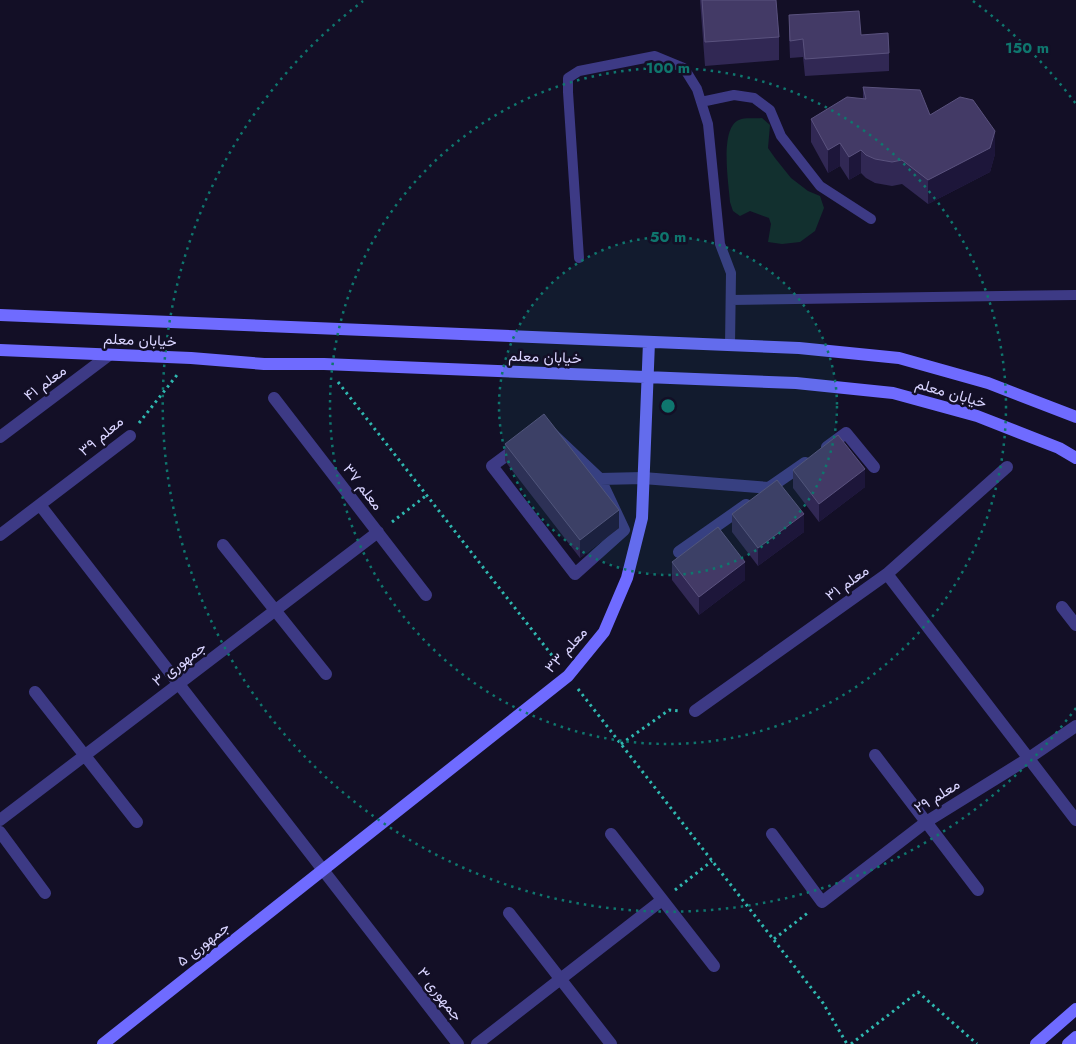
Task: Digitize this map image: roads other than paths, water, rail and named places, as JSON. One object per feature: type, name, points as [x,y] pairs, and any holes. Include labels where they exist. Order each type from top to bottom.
[{"type":"main road","name":"خیابان معلم","points":[[0,315],[799,348],[900,358],[988,383],[1076,416]]},
{"type":"main road","name":"معلم ۳۳","points":[[323,870],[568,676],[604,632],[627,578],[642,518],[649,342]]},
{"type":"main road","name":"خیابان معلم","points":[[0,350],[191,358],[264,364],[324,364],[796,384],[893,393],[977,416],[1059,448],[1076,458]]},
{"type":"main road","name":"جمهوری ۵","points":[[103,1044],[323,870]]},
{"type":"main road","points":[[1036,1044],[1076,1009]]},
{"type":"main road","points":[[1068,1044],[1076,1036]]},
{"type":"street","name":"معلم ۴۱","points":[[0,437],[109,355]]},
{"type":"street","name":"معلم ۳۷","points":[[274,398],[426,595]]},
{"type":"street","points":[[600,479],[624,530],[575,574],[492,466],[545,427],[600,479],[643,478],[769,488]]},
{"type":"street","points":[[679,552],[846,433],[874,467]]},
{"type":"street","name":"معلم ۳۹","points":[[0,535],[130,436]]},
{"type":"street","name":"معلم ۳۱","points":[[695,712],[887,574],[1007,467]]},
{"type":"street","name":"جمهوری ۳","points":[[40,504],[458,1044]]},
{"type":"street","name":"جمهوری ۳","points":[[0,820],[378,532]]},
{"type":"street","points":[[222,545],[326,674]]},
{"type":"street","points":[[887,574],[1076,820]]},
{"type":"street","points":[[1062,607],[1076,625]]},
{"type":"street","points":[[35,692],[137,822]]},
{"type":"street","name":"معلم ۲۹","points":[[772,834],[822,902],[926,822],[1029,758],[1076,726]]},
{"type":"street","points":[[875,755],[978,890]]},
{"type":"street","points":[[0,832],[45,892]]},
{"type":"street","points":[[611,834],[714,966]]},
{"type":"street","points":[[477,1044],[662,900]]},
{"type":"street","points":[[508,913],[611,1044]]},
{"type":"lane","points":[[579,258],[568,78],[579,71],[655,56],[684,68],[697,89],[708,124],[720,244],[731,273],[730,345]]},
{"type":"lane","points":[[701,102],[734,95],[754,98],[770,110],[781,136],[820,186],[871,219]]},
{"type":"lane","points":[[730,300],[1076,295]]}]
